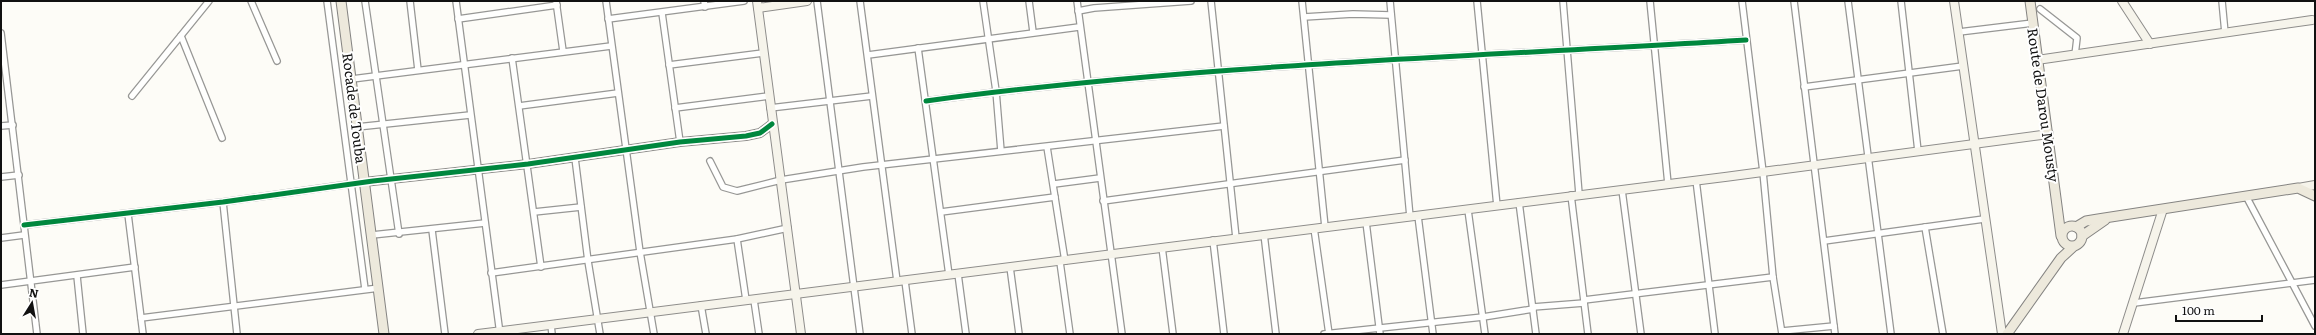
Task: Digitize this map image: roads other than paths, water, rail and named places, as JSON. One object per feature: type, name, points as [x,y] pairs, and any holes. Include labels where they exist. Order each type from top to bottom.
[{"type":"main road","name":"Rocade de Touba","points":[[341,1],[384,334]]},
{"type":"main road","name":"Route de Darou Mousty","points":[[2030,1],[2058,210],[2066,242]]},
{"type":"main road","points":[[2007,334],[2061,258],[2066,242],[2065,228],[2075,226],[2086,221],[2298,188],[2315,196]]},
{"type":"main road","points":[[2058,210],[2081,231],[2082,236],[2080,242],[2066,242]]},
{"type":"main road","points":[[2082,236],[2108,218]]},
{"type":"street","points":[[132,96],[209,1]]},
{"type":"street","points":[[251,1],[276,61]]},
{"type":"street","points":[[327,1],[365,289]]},
{"type":"street","points":[[365,1],[399,234]]},
{"type":"street","points":[[410,1],[418,70]]},
{"type":"street","points":[[456,1],[499,333]]},
{"type":"street","points":[[606,1],[640,252],[654,334]]},
{"type":"street","points":[[608,19],[662,13],[704,4],[744,1]]},
{"type":"street","points":[[802,334],[772,124],[758,4],[807,1]]},
{"type":"street","points":[[817,1],[860,334]]},
{"type":"street","points":[[860,1],[872,96],[901,281],[912,334]]},
{"type":"street","points":[[982,1],[996,91],[1001,151]]},
{"type":"street","points":[[1029,1],[1033,32]]},
{"type":"street","points":[[1077,1],[1122,334]]},
{"type":"street","points":[[1078,11],[1094,8],[1191,1]]},
{"type":"street","points":[[1211,1],[1236,238]]},
{"type":"street","points":[[1302,1],[1310,65],[1325,227]]},
{"type":"street","points":[[1390,1],[1405,160],[1433,334]]},
{"type":"street","points":[[1477,1],[1481,56],[1497,206]]},
{"type":"street","points":[[1564,1],[1569,51],[1575,195],[1588,334]]},
{"type":"street","points":[[1650,1],[1668,184]]},
{"type":"street","points":[[1742,1],[1763,172],[1773,277],[1782,333],[1834,326]]},
{"type":"street","points":[[1794,1],[1835,334]]},
{"type":"street","points":[[1848,1],[1860,80],[1877,233],[1891,334]]},
{"type":"street","points":[[1901,1],[1918,151]]},
{"type":"street","points":[[1954,1],[1973,144],[2002,334]]},
{"type":"street","points":[[2122,1],[2150,44]]},
{"type":"street","points":[[2222,1],[2225,33]]},
{"type":"street","points":[[458,19],[557,3],[563,51]]},
{"type":"street","points":[[2040,9],[2077,38],[2075,55]]},
{"type":"street","points":[[662,13],[680,142]]},
{"type":"street","points":[[1304,17],[1353,14],[1391,15]]},
{"type":"street","points":[[2037,60],[2314,20]]},
{"type":"street","points":[[1958,32],[2033,23]]},
{"type":"street","points":[[868,55],[1080,27]]},
{"type":"street","points":[[1,33],[37,334]]},
{"type":"street","points":[[181,36],[222,138]]},
{"type":"street","points":[[926,101],[996,91],[1087,81],[1219,70],[1310,65],[1395,58],[1481,56],[1746,40]]},
{"type":"street","points":[[352,79],[611,46]]},
{"type":"street","points":[[918,48],[949,275]]},
{"type":"street","points":[[669,65],[764,53]]},
{"type":"street","points":[[512,58],[542,267]]},
{"type":"street","points":[[1804,87],[1963,66]]},
{"type":"street","points":[[519,106],[618,93]]},
{"type":"street","points":[[675,108],[769,96]]},
{"type":"street","points":[[770,108],[872,96]]},
{"type":"street","points":[[357,127],[470,115]]},
{"type":"street","points":[[24,226],[223,202],[352,183],[392,180],[528,164],[626,149],[760,133],[772,124]]},
{"type":"street","points":[[1,126],[13,125]]},
{"type":"street","points":[[710,161],[723,187],[729,190],[737,191],[781,180],[883,165],[1095,142],[1224,126]]},
{"type":"street","points":[[478,334],[499,333],[702,305],[1111,255],[1213,240],[1414,217],[1519,202],[1814,166],[2048,134]]},
{"type":"street","points":[[1047,147],[1054,184],[1070,334]]},
{"type":"street","points":[[575,158],[588,261],[600,334]]},
{"type":"street","points":[[1103,201],[1320,173],[1405,160]]},
{"type":"street","points":[[1,177],[19,175]]},
{"type":"street","points":[[1054,184],[1100,178]]},
{"type":"street","points":[[1696,180],[1715,334]]},
{"type":"street","points":[[2298,188],[2315,185]]},
{"type":"street","points":[[1622,190],[1641,334]]},
{"type":"street","points":[[2246,196],[2315,326]]},
{"type":"street","points":[[941,212],[1055,197]]},
{"type":"street","points":[[223,202],[237,334]]},
{"type":"street","points":[[1519,202],[1536,334]]},
{"type":"street","points":[[534,212],[581,207]]},
{"type":"street","points":[[2123,334],[2163,209]]},
{"type":"street","points":[[1468,210],[1485,334]]},
{"type":"street","points":[[128,214],[143,334]]},
{"type":"street","points":[[1824,241],[1984,220]]},
{"type":"street","points":[[1366,222],[1379,331]]},
{"type":"street","points":[[372,235],[399,234],[485,223]]},
{"type":"street","points":[[1925,227],[1943,334]]},
{"type":"street","points":[[491,273],[588,261],[640,252],[737,239],[788,228]]},
{"type":"street","points":[[1314,228],[1327,334],[1379,331],[1431,322],[1483,317],[1584,301],[1773,277]]},
{"type":"street","points":[[432,230],[445,334]]},
{"type":"street","points":[[1264,234],[1276,334]]},
{"type":"street","points":[[1,238],[24,235]]},
{"type":"street","points":[[737,239],[759,334]]},
{"type":"street","points":[[1213,240],[1224,334]]},
{"type":"street","points":[[1162,247],[1172,334]]},
{"type":"street","points":[[1,285],[135,267]]},
{"type":"street","points":[[1010,267],[1019,334]]},
{"type":"street","points":[[958,274],[966,334]]},
{"type":"street","points":[[77,276],[83,334]]},
{"type":"street","points":[[2134,303],[2315,280]]},
{"type":"street","points":[[141,318],[234,305],[379,288]]},
{"type":"street","points":[[702,305],[706,334]]},
{"type":"street","points":[[551,325],[552,334]]}]
